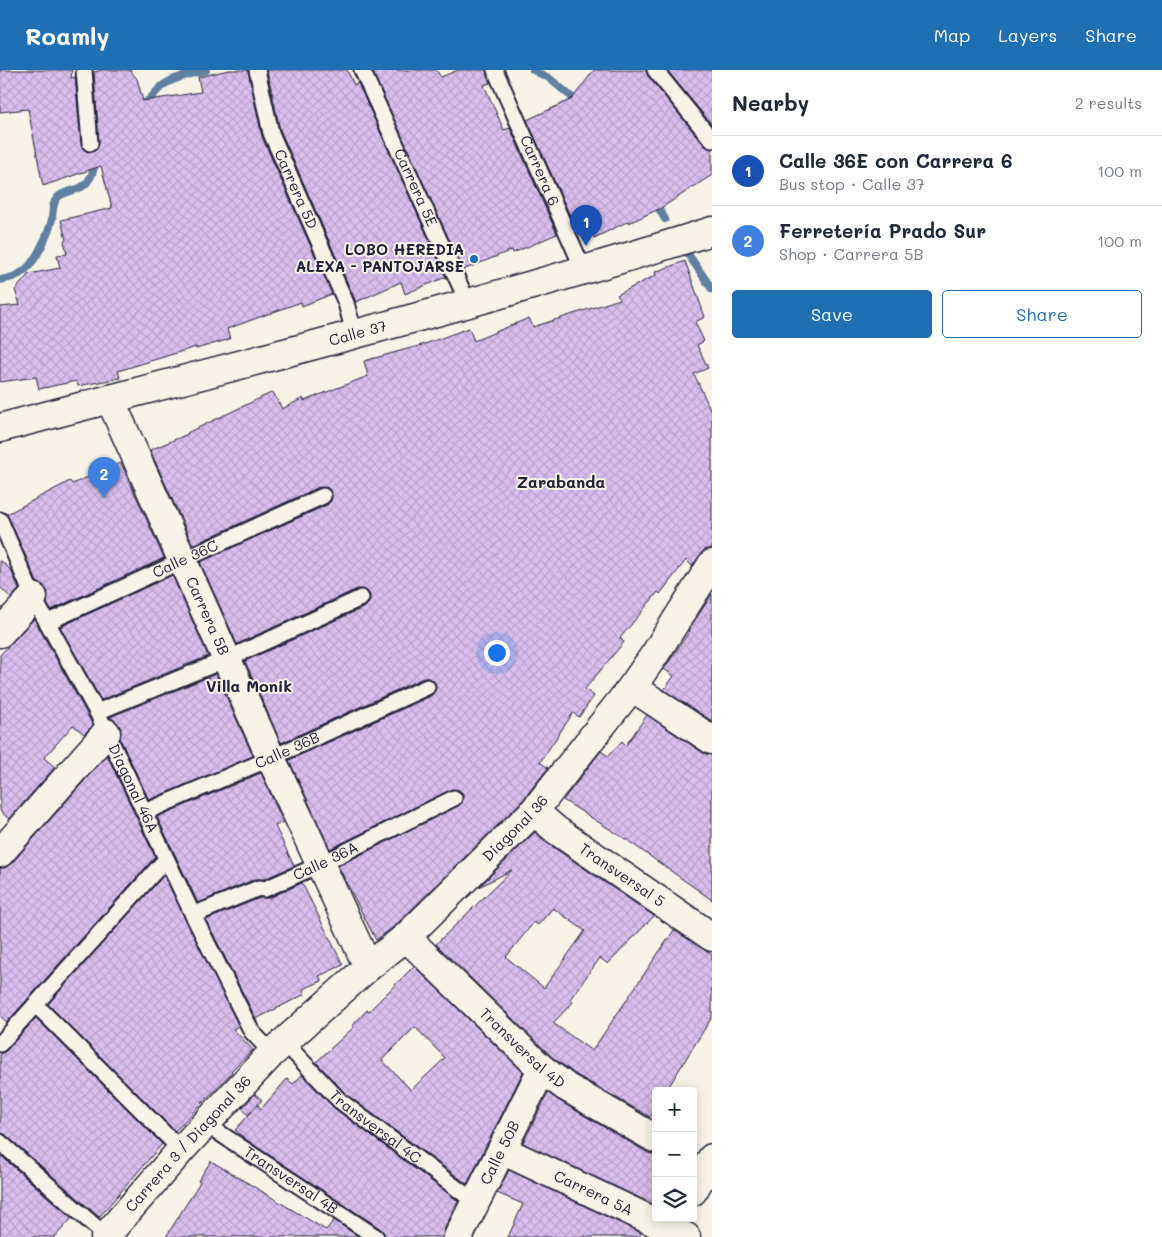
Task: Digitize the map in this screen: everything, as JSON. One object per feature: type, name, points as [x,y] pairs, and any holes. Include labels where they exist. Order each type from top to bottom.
[{"type":"street","name":"Calle 37","points":[[0,428],[248,363],[584,271],[712,231]]},
{"type":"street","name":"Carrera 5B","points":[[110,399],[270,758],[368,967]]},
{"type":"street","name":"Diagonal 36","points":[[278,1047],[368,967],[406,937],[534,811],[632,687],[712,564]]},
{"type":"street","points":[[0,632],[33,596]]},
{"type":"street","points":[[632,687],[712,740]]},
{"type":"street","points":[[0,853],[101,722]]},
{"type":"street","name":"Transversal 5","points":[[534,811],[556,830],[712,937]]},
{"type":"street","name":"Transversal 4D","points":[[406,937],[542,1069],[566,1087],[652,1137]]},
{"type":"street","name":"Carrera 3 / Diagonal 36","points":[[106,1237],[181,1150],[278,1047]]},
{"type":"street","name":"Calle 50B","points":[[458,1237],[542,1069]]},
{"type":"street","name":"Carrera 5A","points":[[502,1150],[676,1230]]},
{"type":"street","points":[[697,1180],[704,1162]]},
{"type":"lane","points":[[84,70],[90,143]]},
{"type":"lane","name":"Carrera 5D","points":[[257,70],[271,133],[346,303],[354,334]]},
{"type":"lane","name":"Carrera 5E","points":[[362,70],[468,303]]},
{"type":"lane","name":"Carrera 6","points":[[494,70],[584,271]]},
{"type":"lane","points":[[656,70],[712,140]]},
{"type":"lane","name":"Calle 36C","points":[[48,622],[323,496]]},
{"type":"lane","name":"Diagonal 46A","points":[[0,520],[33,596],[101,722],[193,915],[252,1032],[278,1047]]},
{"type":"lane","points":[[101,722],[227,659],[362,598]]},
{"type":"lane","name":"Calle 36B","points":[[145,812],[427,687]]},
{"type":"lane","name":"Calle 36A","points":[[193,915],[259,888],[265,889],[321,864],[454,798]]},
{"type":"lane","points":[[0,1044],[166,859]]},
{"type":"lane","points":[[36,1005],[181,1150]]},
{"type":"lane","name":"Transversal 4C","points":[[278,1047],[340,1101],[475,1202]]},
{"type":"lane","name":"Transversal 4B","points":[[206,1124],[376,1237]]},
{"type":"lane","points":[[0,1142],[106,1237]]},
{"type":"building","points":[[0,70],[72,70],[71,78],[75,77],[81,144],[83,149],[90,152],[96,150],[99,143],[94,72],[101,70],[130,70],[137,79],[143,101],[201,92],[198,77],[229,70],[248,70],[262,137],[332,294],[302,306],[301,302],[227,329],[230,339],[196,349],[196,347],[118,371],[120,378],[78,386],[76,381],[39,389],[36,377],[0,382],[0,307],[20,305],[15,290],[29,274],[60,268],[57,255],[67,254],[61,220],[112,208],[101,166],[43,186],[28,109],[0,112]]},
{"type":"building","points":[[267,70],[347,70],[354,85],[358,83],[446,277],[405,294],[401,282],[356,302],[280,130]]},
{"type":"building","points":[[377,70],[436,70],[441,77],[458,70],[486,70],[490,83],[484,85],[504,130],[510,128],[557,234],[513,253],[512,250],[463,270],[373,73]]},
{"type":"building","points":[[594,70],[646,70],[648,76],[705,146],[712,149],[712,175],[661,208],[594,238],[586,222],[575,227],[527,120],[572,99]]},
{"type":"building","points":[[667,70],[712,70],[712,125]]},
{"type":"building","points":[[685,261],[705,317],[695,322],[704,341],[697,345],[708,368],[694,374],[712,413],[712,548],[704,550],[692,566],[686,560],[660,594],[658,592],[620,638],[624,642],[585,689],[594,696],[579,717],[573,713],[540,762],[548,768],[522,801],[396,925],[376,940],[338,866],[458,806],[462,803],[463,794],[459,790],[450,790],[330,849],[289,760],[431,696],[436,688],[435,683],[428,678],[423,678],[281,743],[245,661],[365,607],[369,603],[370,595],[366,590],[357,589],[237,644],[200,562],[327,505],[331,501],[332,493],[328,488],[319,487],[193,545],[150,450],[188,434],[273,392],[282,409],[303,398],[304,401],[368,376],[364,361],[422,345],[469,328],[474,341],[529,318],[533,327],[620,299],[617,295],[656,275],[655,272]]},
{"type":"building","points":[[121,463],[164,558],[51,610],[47,603],[48,592],[43,585],[37,582],[7,514],[70,481],[72,484]]},
{"type":"building","points":[[0,560],[11,570],[19,589],[11,598],[0,587]]},
{"type":"building","points":[[172,575],[208,656],[101,700],[60,627]]},
{"type":"building","points":[[712,594],[712,721],[664,690],[674,676],[664,669]]},
{"type":"building","points":[[34,619],[93,725],[84,734],[73,725],[44,758],[55,767],[9,819],[0,811],[0,655]]},
{"type":"building","points":[[216,674],[253,756],[149,800],[120,739],[121,728],[110,717]]},
{"type":"building","points":[[647,715],[703,753],[712,755],[712,900],[627,840],[563,800],[601,751],[608,756],[622,741],[626,745]]},
{"type":"building","points":[[107,755],[155,857],[7,1022],[0,1016],[0,868],[5,868],[12,863]]},
{"type":"building","points":[[261,773],[283,822],[275,826],[294,866],[264,879],[255,879],[198,903],[157,817]]},
{"type":"building","points":[[535,832],[547,843],[654,916],[608,964],[600,958],[570,999],[573,1002],[553,1023],[592,1051],[674,930],[712,955],[712,1017],[668,1087],[652,1087],[652,1114],[650,1117],[575,1074],[552,1057],[436,944],[512,870],[479,887]],"holes":[[[553,908],[585,931],[544,988],[506,957],[534,922],[538,925]]]},
{"type":"building","points":[[164,875],[239,1026],[233,1029],[253,1050],[175,1131],[48,1004]]},
{"type":"building","points":[[302,883],[343,965],[319,976],[322,981],[303,989],[305,994],[256,1019],[206,920],[260,898],[269,898]]},
{"type":"building","points":[[414,966],[523,1072],[467,1184],[346,1094],[316,1062],[354,1027],[352,1026],[367,1010],[369,1011]],"holes":[[[415,1027],[445,1058],[411,1090],[382,1060]]]},
{"type":"building","points":[[36,1018],[162,1144],[99,1217],[6,1135],[0,1133],[0,1055],[7,1050]]},
{"type":"building","points":[[302,1075],[334,1108],[458,1201],[444,1230],[443,1237],[385,1237],[381,1229],[248,1141],[235,1130],[258,1105],[261,1109],[287,1079],[293,1084]]},
{"type":"building","points":[[548,1093],[652,1154],[652,1204],[523,1143]]},
{"type":"building","points":[[255,1094],[262,1100],[248,1115],[242,1108]]},
{"type":"building","points":[[0,1155],[72,1218],[55,1237],[0,1237]]},
{"type":"building","points":[[211,1161],[326,1230],[334,1220],[359,1237],[166,1237]]},
{"type":"building","points":[[509,1170],[641,1233],[639,1237],[508,1237],[523,1204],[497,1193]]},
{"type":"waterway","points":[[141,105],[169,82],[185,75],[206,70]]},
{"type":"waterway","points":[[533,70],[549,78],[580,104]]},
{"type":"waterway","points":[[0,280],[16,276],[29,266],[38,254],[48,232],[56,199],[62,194],[80,188],[88,181],[94,168],[101,121]]},
{"type":"waterway","points":[[655,202],[665,219]]},
{"type":"waterway","points":[[688,254],[712,289]]},
{"type":"place","name":"Calle 36E con Carrera 6","points":[[586,246]]},
{"type":"place","name":"LOBO HEREDIA ALEXA - PANTOJARSE","points":[[474,259]]},
{"type":"place","name":"Ferretería Prado Sur","points":[[104,498]]},
{"type":"district","name":"Zarabanda","points":[[561,482]]},
{"type":"district","name":"Villa Monik","points":[[249,686]]}]
